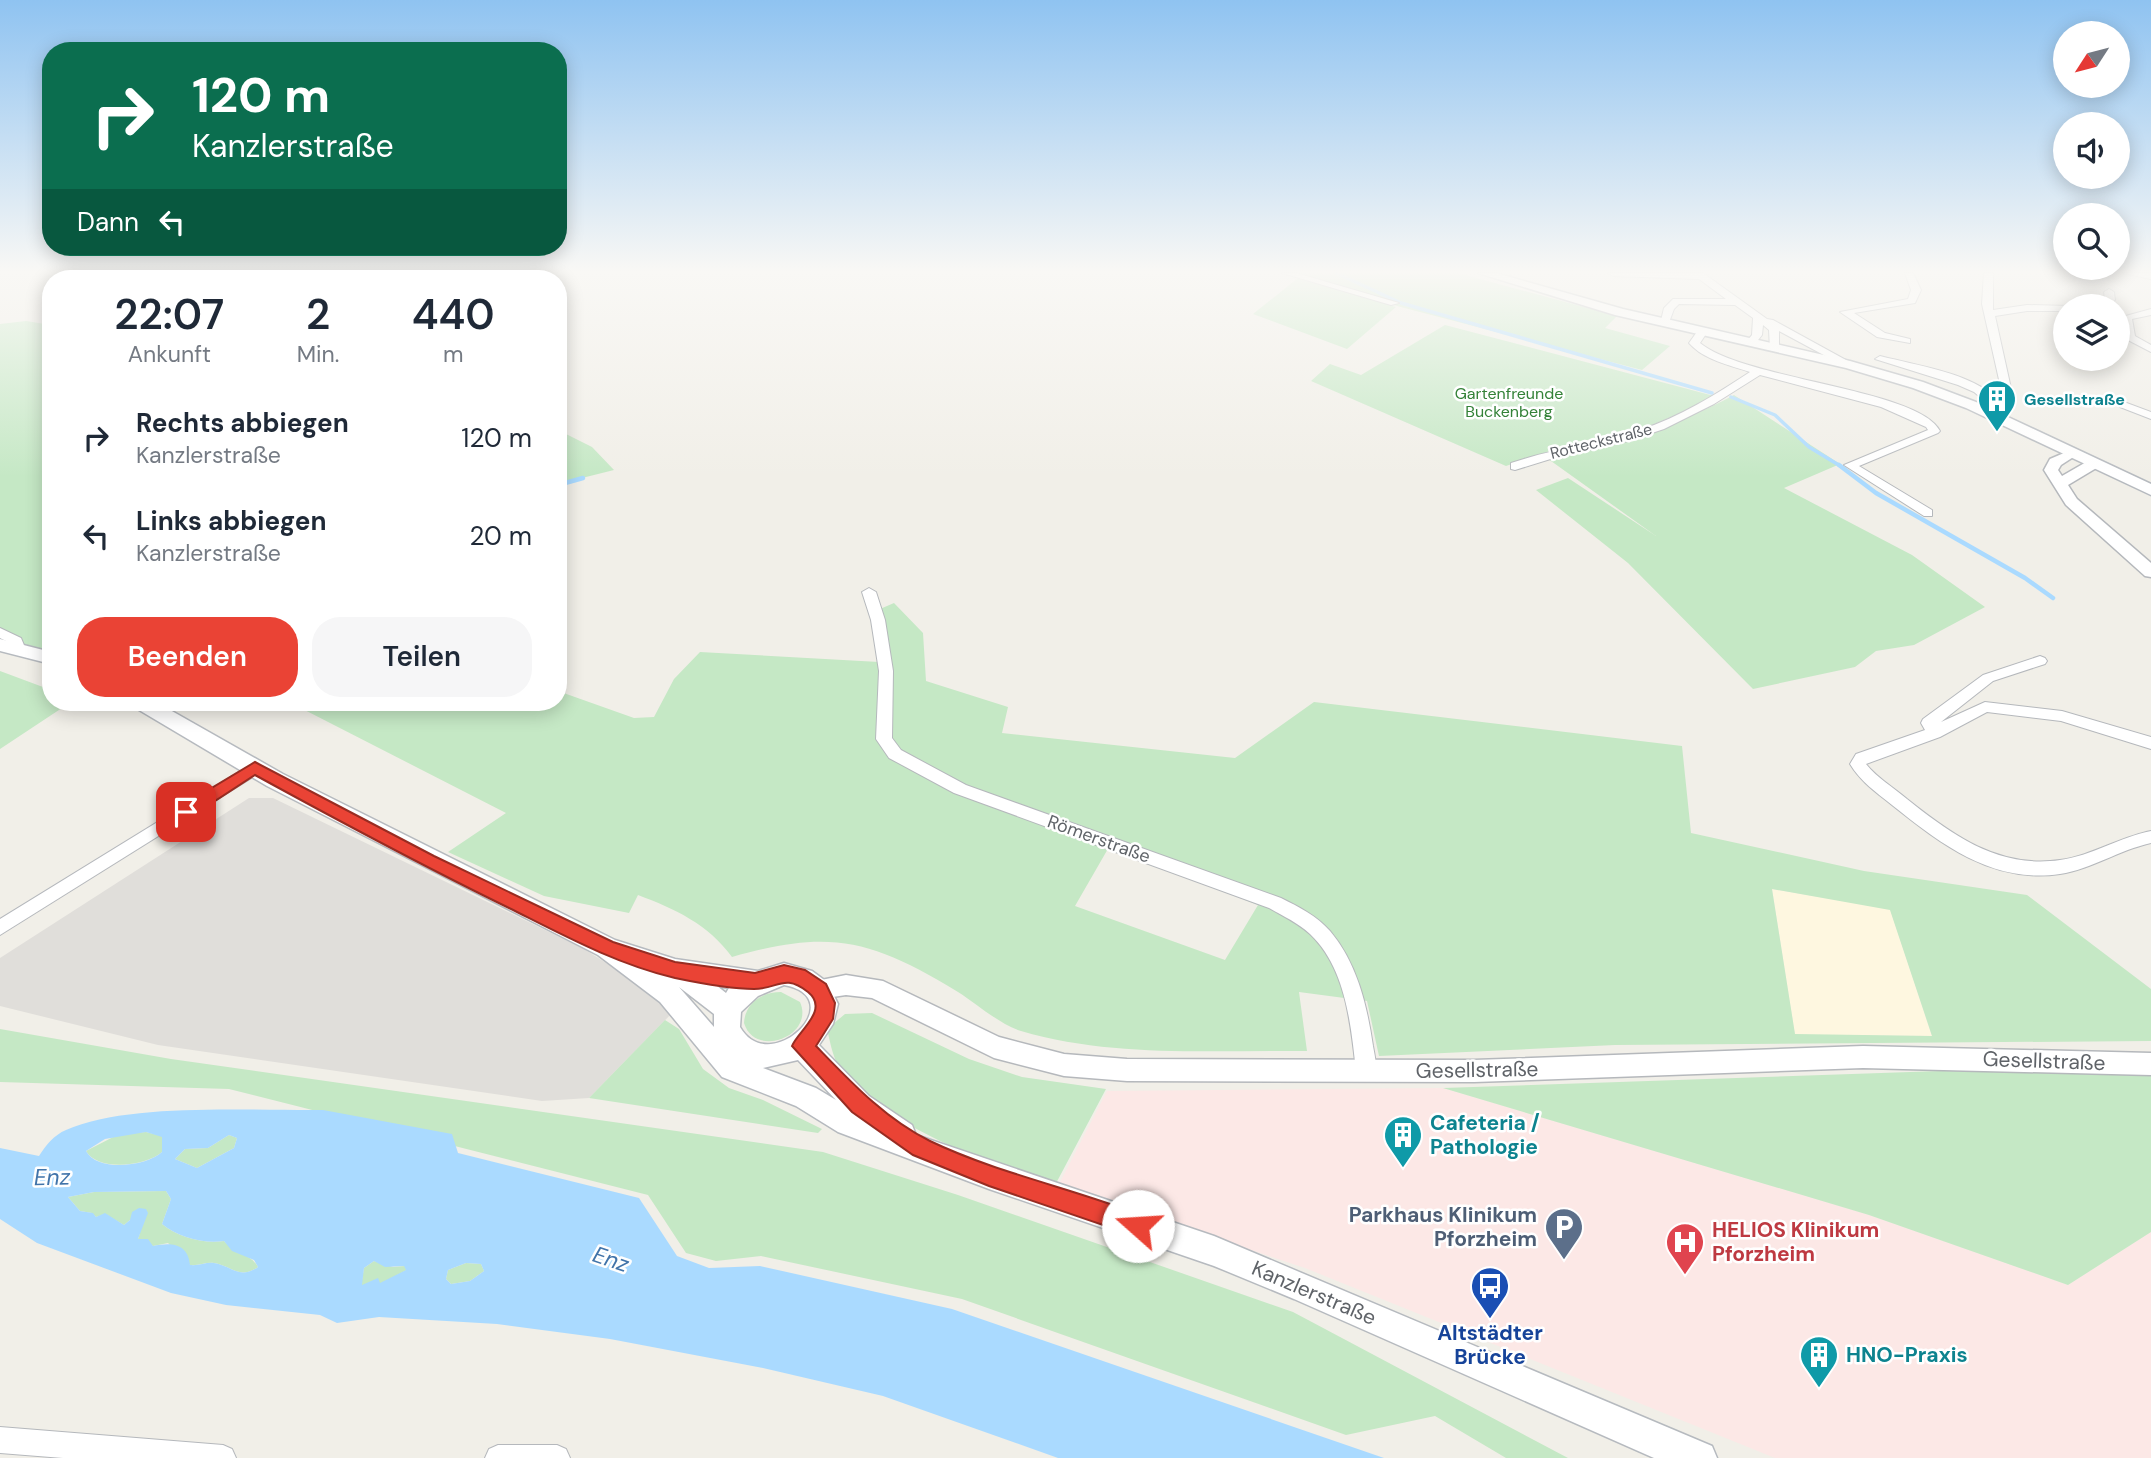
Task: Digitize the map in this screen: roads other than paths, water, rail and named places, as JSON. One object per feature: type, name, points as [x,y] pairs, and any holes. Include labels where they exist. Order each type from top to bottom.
[{"type":"main road","points":[[1747,341],[1850,365],[1995,411],[2071,454],[2151,490]]},
{"type":"main road","points":[[10,647],[42,656]]},
{"type":"main road","name":"Kanzlerstraße","points":[[157,711],[255,768],[428,860],[607,948],[675,970],[755,981],[784,974],[799,975],[819,989]]},
{"type":"main road","name":"Kanzlerstraße","points":[[607,948],[669,994],[688,1013],[716,1052],[732,1068],[806,1097],[848,1123],[920,1147],[989,1175],[1214,1251],[1302,1286],[1700,1458]]},
{"type":"main road","name":"Kanzlerstraße","points":[[675,970],[729,1010]]},
{"type":"main road","points":[[755,981],[739,994],[729,1010],[727,1026],[733,1041],[745,1051],[763,1056],[782,1054],[802,1046],[815,1034],[823,1019],[825,1003],[819,989]]},
{"type":"main road","name":"Kanzlerstraße","points":[[802,1046],[859,1105],[920,1147]]},
{"type":"street","points":[[1695,341],[1694,343],[1699,348],[1758,371],[1874,401],[1931,425],[1934,431],[1850,465],[1928,513]]},
{"type":"street","points":[[1774,341],[1774,347]]},
{"type":"street","points":[[1801,341],[1850,365]]},
{"type":"street","points":[[1880,359],[1952,379],[1979,391],[1995,411],[2007,393],[1996,341]]},
{"type":"street","name":"Rotteckstraße","points":[[1515,466],[1545,454],[1625,439],[1668,424],[1704,408],[1758,371]]},
{"type":"street","points":[[2124,405],[2151,416]]},
{"type":"street","points":[[2071,454],[2055,462],[2051,470],[2058,484],[2071,502],[2151,572]]},
{"type":"street","points":[[2058,484],[2093,464]]},
{"type":"street","name":"Römerstraße","points":[[869,592],[878,620],[886,671],[884,740],[895,754],[960,789],[1275,902],[1306,921],[1323,936],[1348,982],[1360,1018],[1366,1071]]},
{"type":"street","points":[[0,632],[16,641],[10,647]]},
{"type":"street","points":[[1934,733],[1929,723],[1971,688],[1988,678],[2040,661]]},
{"type":"street","points":[[2151,743],[2062,716],[2018,709],[1985,708],[1934,733],[1861,758],[1857,764],[1940,837],[1963,851],[2007,865],[2057,868],[2075,864],[2123,843],[2151,837]]},
{"type":"street","points":[[0,928],[255,768]]},
{"type":"street","name":"Gesellstraße","points":[[819,989],[846,985],[875,988],[994,1047],[1064,1065],[1127,1070],[1475,1071],[1863,1057],[2151,1064]]},
{"type":"street","points":[[0,1440],[223,1458]]},
{"type":"street","points":[[498,1458],[557,1458]]},
{"type":"water","name":"Enz","points":[[227,1109],[323,1110],[452,1134],[458,1153],[639,1198],[677,1256],[709,1268],[760,1266],[952,1309],[1384,1458],[1058,1458],[883,1396],[763,1368],[610,1339],[497,1324],[379,1317],[337,1323],[320,1315],[226,1305],[171,1293],[37,1243],[0,1219],[0,1148],[39,1156],[62,1132],[92,1121],[122,1115]],"holes":[[[146,1132],[162,1137],[162,1152],[135,1164],[111,1165],[92,1158],[86,1151],[105,1139]],[[229,1135],[237,1138],[234,1148],[197,1168],[175,1159],[185,1149],[208,1148]],[[166,1191],[171,1199],[162,1224],[175,1233],[191,1238],[224,1241],[232,1251],[254,1260],[258,1267],[252,1271],[241,1272],[214,1263],[190,1265],[182,1248],[172,1244],[153,1246],[148,1239],[138,1239],[148,1213],[146,1209],[139,1208],[132,1212],[130,1220],[124,1225],[105,1213],[96,1217],[93,1213],[80,1211],[68,1197],[94,1192]],[[374,1261],[385,1267],[404,1266],[406,1270],[380,1283],[378,1278],[362,1285],[364,1268]],[[466,1263],[481,1264],[484,1271],[470,1281],[451,1284],[446,1279],[448,1270]]]},
{"type":"waterway","points":[[1532,341],[1712,393]]},
{"type":"waterway","points":[[1731,397],[1775,415],[1809,447],[1840,466]]},
{"type":"waterway","points":[[1840,466],[1876,493],[2025,578],[2053,598]]},
{"type":"waterway","points":[[567,482],[583,478]]},
{"type":"place","name":"Gesellstraße","points":[[1997,433]]},
{"type":"place","name":"Cafeteria / Pathologie","points":[[1403,1169]]},
{"type":"place","name":"Parkhaus Klinikum Pforzheim","points":[[1564,1261]]},
{"type":"place","name":"HELIOS Klinikum Pforzheim","points":[[1685,1276]]},
{"type":"place","name":"Altstädter Brücke","points":[[1490,1320]]},
{"type":"place","name":"HNO-Praxis","points":[[1819,1389]]},
{"type":"park label","name":"Gartenfreunde Buckenberg","points":[[1509,402]]}]
